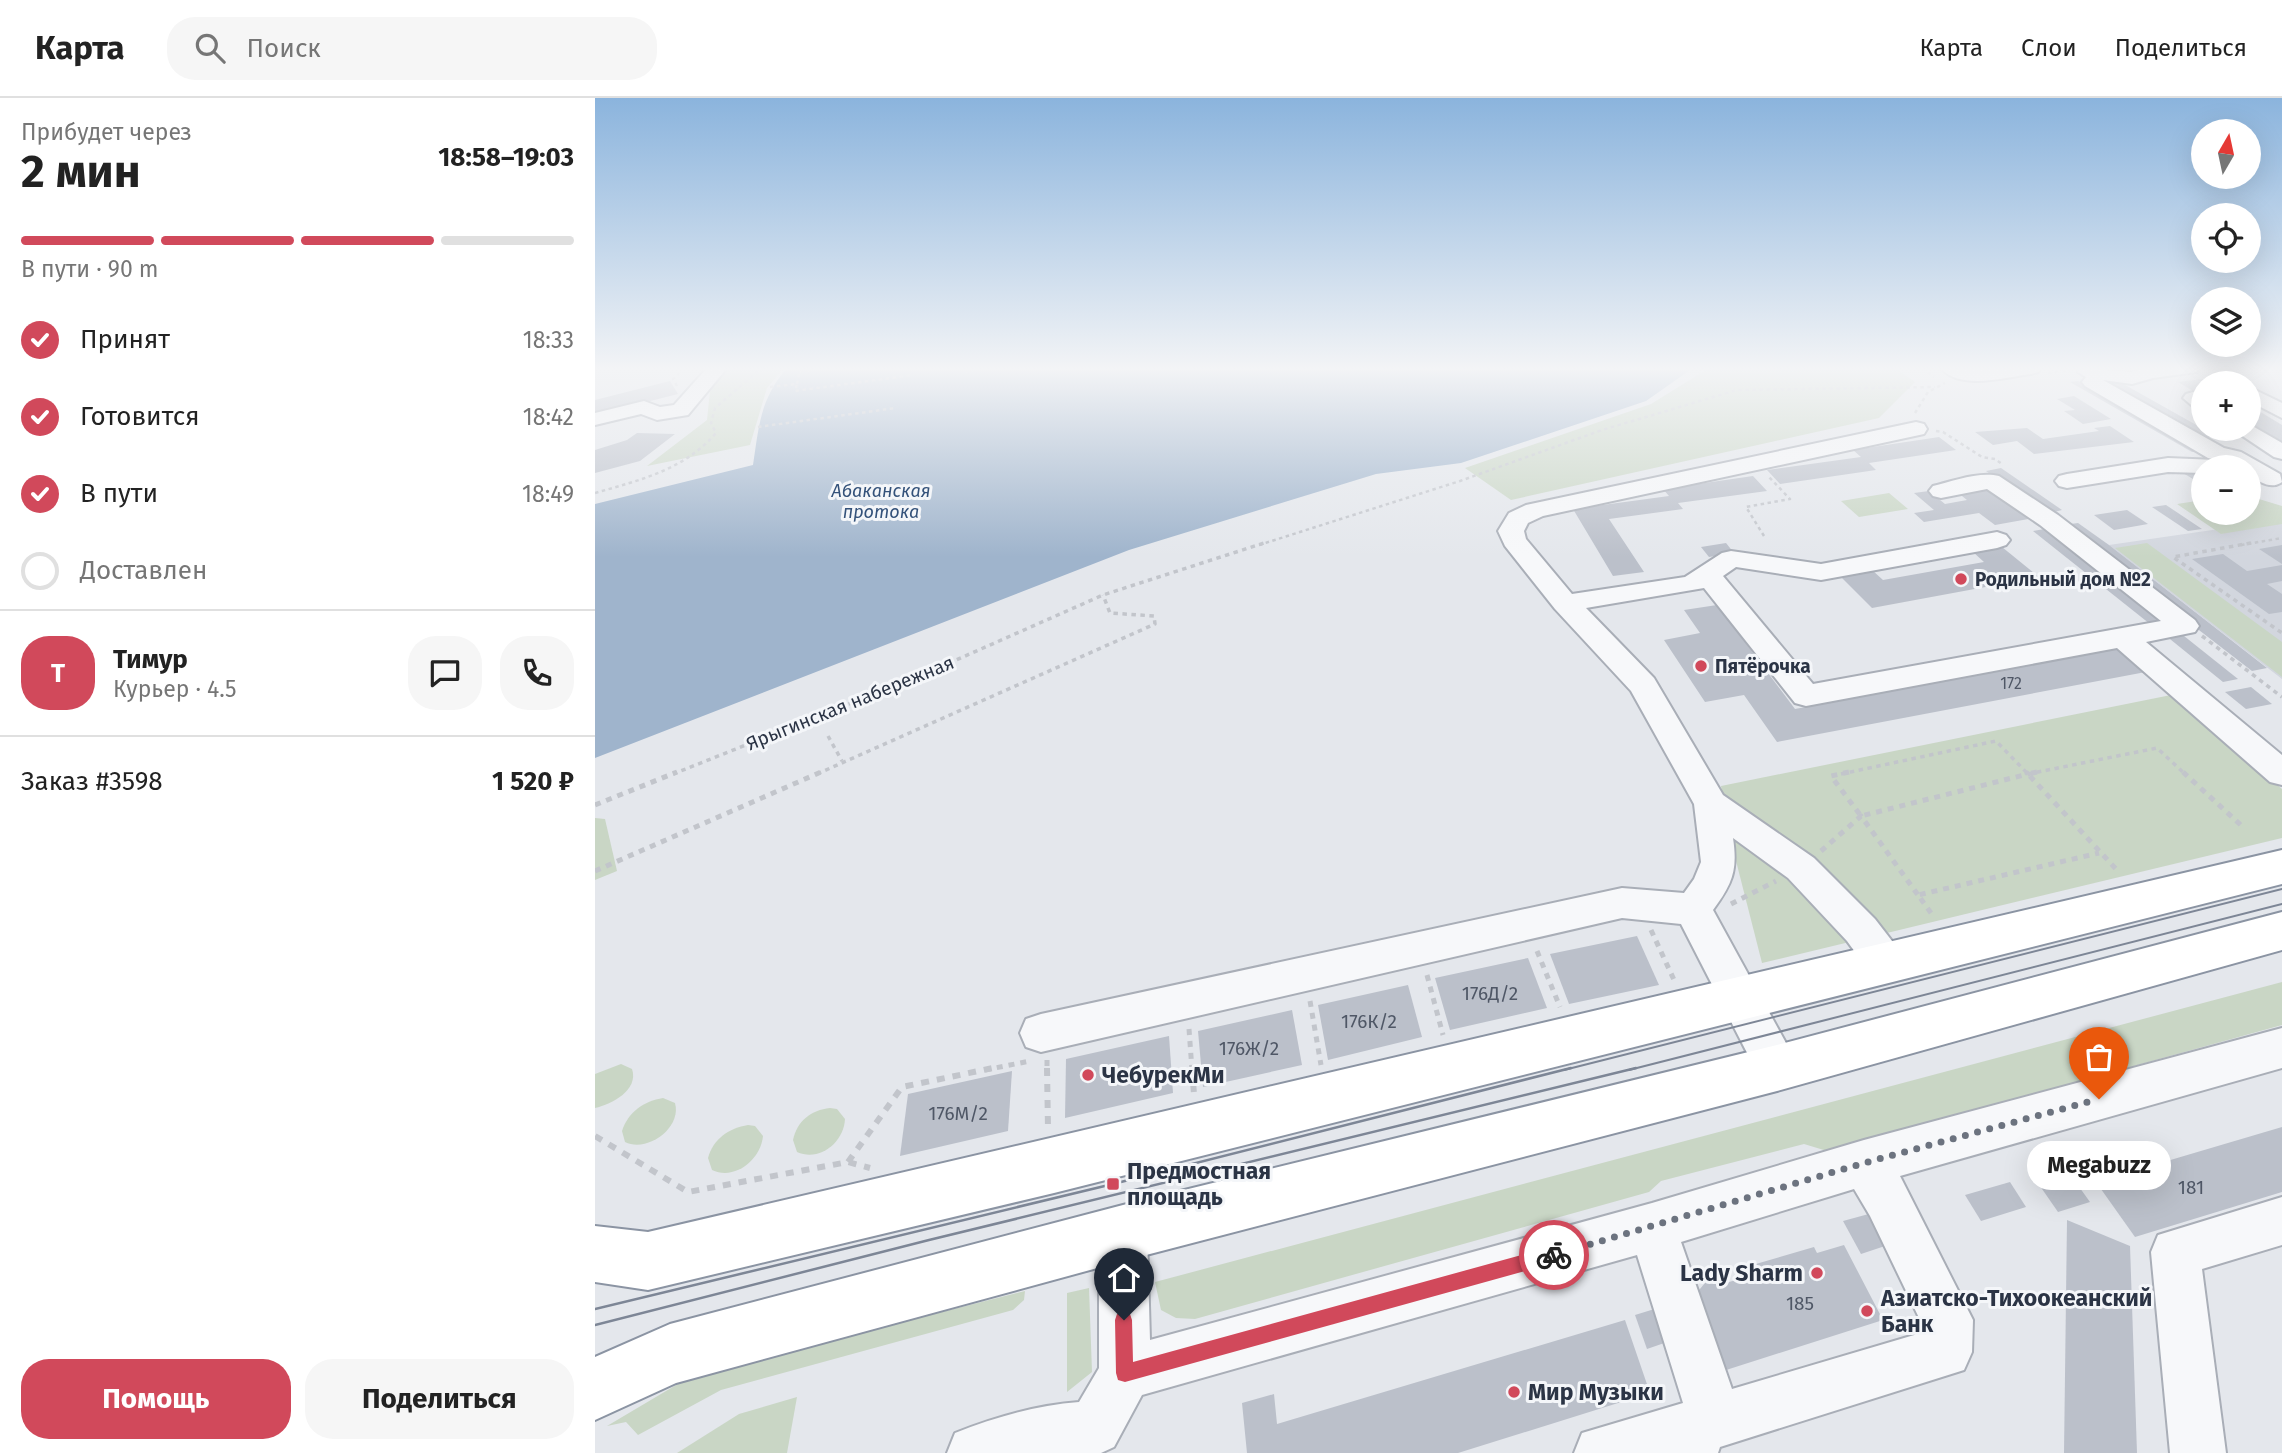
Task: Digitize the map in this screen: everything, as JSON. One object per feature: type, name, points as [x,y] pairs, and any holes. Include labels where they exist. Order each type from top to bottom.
[{"type":"highway","points":[[595,1254],[648,1261],[1054,1166],[2282,867]]},
{"type":"highway","points":[[595,1389],[670,1354],[1039,1258],[1123,1233],[1777,1068],[2282,931]]},
{"type":"street","points":[[1696,915],[1719,862],[1711,804],[1643,685],[1565,603],[1514,541],[1511,531],[1518,518],[1535,510],[1881,431]]},
{"type":"street","points":[[2180,431],[2216,453],[2233,457],[2279,477]]},
{"type":"street","points":[[2246,441],[2279,477]]},
{"type":"street","points":[[2253,441],[2282,452]]},
{"type":"street","points":[[2067,481],[2168,465],[2191,466]]},
{"type":"street","points":[[2261,475],[2279,477]]},
{"type":"street","points":[[1707,574],[1806,696],[2185,626],[2049,520],[1991,481],[1941,491]]},
{"type":"street","points":[[1565,603],[1693,584],[1731,559],[1821,572],[1997,540]]},
{"type":"street","points":[[2123,638],[2282,773]]},
{"type":"street","points":[[1711,804],[1801,868],[1861,930],[1885,962]]},
{"type":"street","points":[[1049,1048],[1622,903],[1696,915]]},
{"type":"street","points":[[1696,915],[1777,1068]]},
{"type":"street","points":[[1125,1373],[1652,1227],[1864,1163],[2282,1048]]},
{"type":"street","points":[[1602,1453],[1702,1433],[1946,1352],[1947,1321],[1887,1199],[1864,1163]]},
{"type":"street","points":[[2198,1453],[2175,1252],[2282,1221]]},
{"type":"street","points":[[1652,1227],[1702,1433]]},
{"type":"street","points":[[975,1453],[1046,1432],[1090,1441],[1125,1373],[1123,1233]]},
{"type":"path","points":[[595,493],[673,469],[706,447],[715,431]]},
{"type":"path","name":"Ярыгинская набережная","points":[[595,805],[929,672],[1103,595],[1460,481],[1599,431]]},
{"type":"path","points":[[1753,462],[1790,499],[1746,508],[1764,536]]},
{"type":"path","points":[[2280,632],[2173,557],[2282,538]]},
{"type":"path","points":[[595,871],[1115,644],[1155,624],[1154,616],[1110,613],[1103,595]]},
{"type":"path","points":[[828,736],[842,761]]},
{"type":"path","points":[[1931,913],[1831,776],[1996,741],[2116,869]]},
{"type":"path","points":[[1665,990],[1677,987],[1649,925],[1696,915],[1801,868],[1861,816],[2028,774],[2157,748],[2244,828]]},
{"type":"path","points":[[1918,895],[2100,853]]},
{"type":"path","points":[[1525,954],[1549,948]]},
{"type":"path","points":[[1537,951],[1563,1015]]},
{"type":"path","points":[[1414,977],[1439,972]]},
{"type":"path","points":[[1427,975],[1445,1043]]},
{"type":"path","points":[[1297,1004],[1323,998]]},
{"type":"path","points":[[1310,1001],[1322,1073]]},
{"type":"path","points":[[1176,1029],[1202,1024]]},
{"type":"path","points":[[1189,1027],[1195,1101]]},
{"type":"path","points":[[595,1136],[688,1192],[848,1162],[902,1087],[1049,1048],[1048,1136]]},
{"type":"shaded area","points":[[2282,519],[2282,679],[2109,545],[2261,525],[2261,522]]},
{"type":"green space","points":[[692,431],[754,431],[750,445],[647,466]]},
{"type":"green space","points":[[1572,431],[1820,431],[1511,500],[1465,468]]},
{"type":"green space","points":[[1889,493],[1908,509],[1859,517],[1841,501]]},
{"type":"green space","points":[[2261,500],[2282,506],[2282,524],[2221,534],[2208,525],[2261,525]]},
{"type":"green space","points":[[2191,502],[2191,514],[2177,504]]},
{"type":"green space","points":[[2147,543],[2282,642],[2282,677],[2115,548]]},
{"type":"green space","points":[[2171,695],[2282,789],[2282,838],[1762,963],[1735,857],[1721,786]]},
{"type":"green space","points":[[595,818],[605,819],[617,871],[595,880]]},
{"type":"green space","points":[[2282,982],[2282,1025],[1827,1151],[1804,1144],[1661,1181],[1649,1192],[1195,1319],[1176,1318],[1161,1310],[1155,1282]]},
{"type":"green space","points":[[621,1064],[632,1069],[632,1083],[628,1090],[609,1103],[595,1108],[595,1074]]},
{"type":"green space","points":[[663,1098],[675,1103],[676,1112],[668,1129],[661,1136],[643,1144],[625,1142],[622,1131],[628,1118],[643,1105]]},
{"type":"green space","points":[[837,1109],[845,1119],[844,1127],[835,1142],[822,1152],[797,1152],[793,1140],[801,1122],[817,1111]]},
{"type":"green space","points":[[755,1126],[763,1136],[752,1160],[729,1173],[712,1170],[708,1158],[718,1140],[734,1129]]},
{"type":"green space","points":[[1089,1288],[1092,1372],[1067,1392],[1067,1293]]},
{"type":"green space","points":[[1025,1291],[1024,1300],[1013,1310],[721,1390],[638,1435],[626,1422],[607,1426],[693,1375]]},
{"type":"green space","points":[[797,1397],[787,1453],[677,1453],[739,1414]]},
{"type":"water","name":"Абаканская протока","points":[[758,431],[1556,431],[1461,463],[1376,474],[1129,550],[595,758],[595,504],[753,465]]},
{"type":"building","points":[[2032,431],[2043,439],[2097,431],[2118,431],[2134,442],[2034,454],[2017,441],[1993,445],[1975,432]]},
{"type":"building","points":[[2156,431],[2167,431],[2202,451],[2192,452]]},
{"type":"building","points":[[2262,431],[2282,431],[2282,443]]},
{"type":"building","points":[[637,433],[675,434],[640,461],[595,473],[595,450],[627,440]]},
{"type":"building","points":[[1939,437],[1956,450],[1869,463],[1876,470],[1780,484],[1767,470],[1861,457],[1853,450]]},
{"type":"building","points":[[2001,468],[2062,510],[2047,514],[1986,471]]},
{"type":"building","points":[[1753,476],[1767,491],[1678,503],[1683,509],[1609,519],[1644,572],[1613,576],[1573,509],[1669,496],[1663,489]]},
{"type":"building","points":[[1992,486],[2034,518],[1995,525],[1979,513],[1924,522],[1914,513],[1934,510],[1914,493],[1929,491],[1945,504],[1967,500],[1957,492]]},
{"type":"building","points":[[2166,505],[2191,522],[2191,525],[2202,529],[2188,531],[2152,507]]},
{"type":"building","points":[[2127,510],[2148,524],[2114,530],[2094,515]]},
{"type":"building","points":[[2078,523],[2267,668],[2252,671],[2063,525]]},
{"type":"building","points":[[2050,528],[2169,621],[2150,624],[2033,531]]},
{"type":"building","points":[[1726,543],[1734,553],[1709,557],[1701,547]]},
{"type":"building","points":[[2282,545],[2282,564],[2259,549]]},
{"type":"building","name":"Родильный дом №2","points":[[2002,547],[2039,577],[1872,608],[1840,576],[1872,570],[1883,580],[1984,562],[1973,552]]},
{"type":"building","points":[[2223,554],[2247,571],[2282,565],[2282,581],[2267,584],[2282,594],[2282,612],[2269,614],[2192,559]]},
{"type":"building","points":[[1717,605],[1795,709],[2124,648],[2151,671],[1777,742],[1744,695],[1705,702],[1664,640],[1700,633],[1684,610]]},
{"type":"building","points":[[2179,632],[2238,679],[2223,682],[2165,635]]},
{"type":"building","points":[[2251,687],[2272,704],[2246,709],[2225,692]]},
{"type":"building","points":[[1637,936],[1659,985],[1569,1004],[1550,954]]},
{"type":"building","points":[[1528,958],[1547,1008],[1450,1030],[1435,978]]},
{"type":"building","points":[[1408,985],[1422,1037],[1328,1060],[1318,1005]]},
{"type":"building","points":[[1292,1010],[1302,1065],[1203,1087],[1198,1031]]},
{"type":"building","points":[[1169,1036],[1173,1093],[1065,1118],[1066,1059]]},
{"type":"building","points":[[1012,1071],[1008,1131],[900,1156],[908,1094]]},
{"type":"building","points":[[2282,1127],[2282,1192],[2135,1237],[2096,1182]]},
{"type":"building","points":[[2072,1177],[2090,1202],[2058,1212],[2040,1186]]},
{"type":"building","points":[[2010,1182],[2026,1207],[1981,1221],[1965,1195]]},
{"type":"building","points":[[1876,1212],[1894,1243],[1861,1254],[1843,1221]]},
{"type":"building","points":[[2067,1220],[2130,1246],[2137,1453],[2064,1453]]},
{"type":"building","points":[[1844,1245],[1883,1320],[1723,1371],[1695,1295],[1714,1272],[1719,1285],[1746,1277],[1742,1268],[1814,1247],[1817,1253]]},
{"type":"building","points":[[1661,1307],[1673,1340],[1647,1349],[1635,1315]]},
{"type":"building","points":[[1625,1320],[1650,1393],[1458,1453],[1247,1453],[1242,1403],[1274,1394],[1277,1424]]},
{"type":"tram line","points":[[1564,1070],[2282,889]]},
{"type":"tram line","points":[[1629,1070],[2282,904]]},
{"type":"tram line","points":[[595,1309],[1113,1184],[1571,1068]]},
{"type":"tram line","points":[[595,1325],[929,1240],[1636,1068]]},
{"type":"way so far","points":[[1554,1255],[1864,1163],[2099,1099]]},
{"type":"place","name":"Родильный дом №2","points":[[1961,579]]},
{"type":"place","name":"Пятёрочка","points":[[1701,666]]},
{"type":"place","name":"ЧебурекМи","points":[[1088,1075]]},
{"type":"place","name":"Megabuzz","points":[[2099,1099]]},
{"type":"place","name":"Предмостная площадь","points":[[1113,1184]]},
{"type":"place","name":"Lady Sharm","points":[[1817,1273]]},
{"type":"place","name":"Азиатско-Тихоокеанский Банк","points":[[1867,1311]]},
{"type":"place","name":"Мир Музыки","points":[[1514,1392]]},
{"type":"route","points":[[1124,1320],[1125,1373],[1554,1255]]}]
